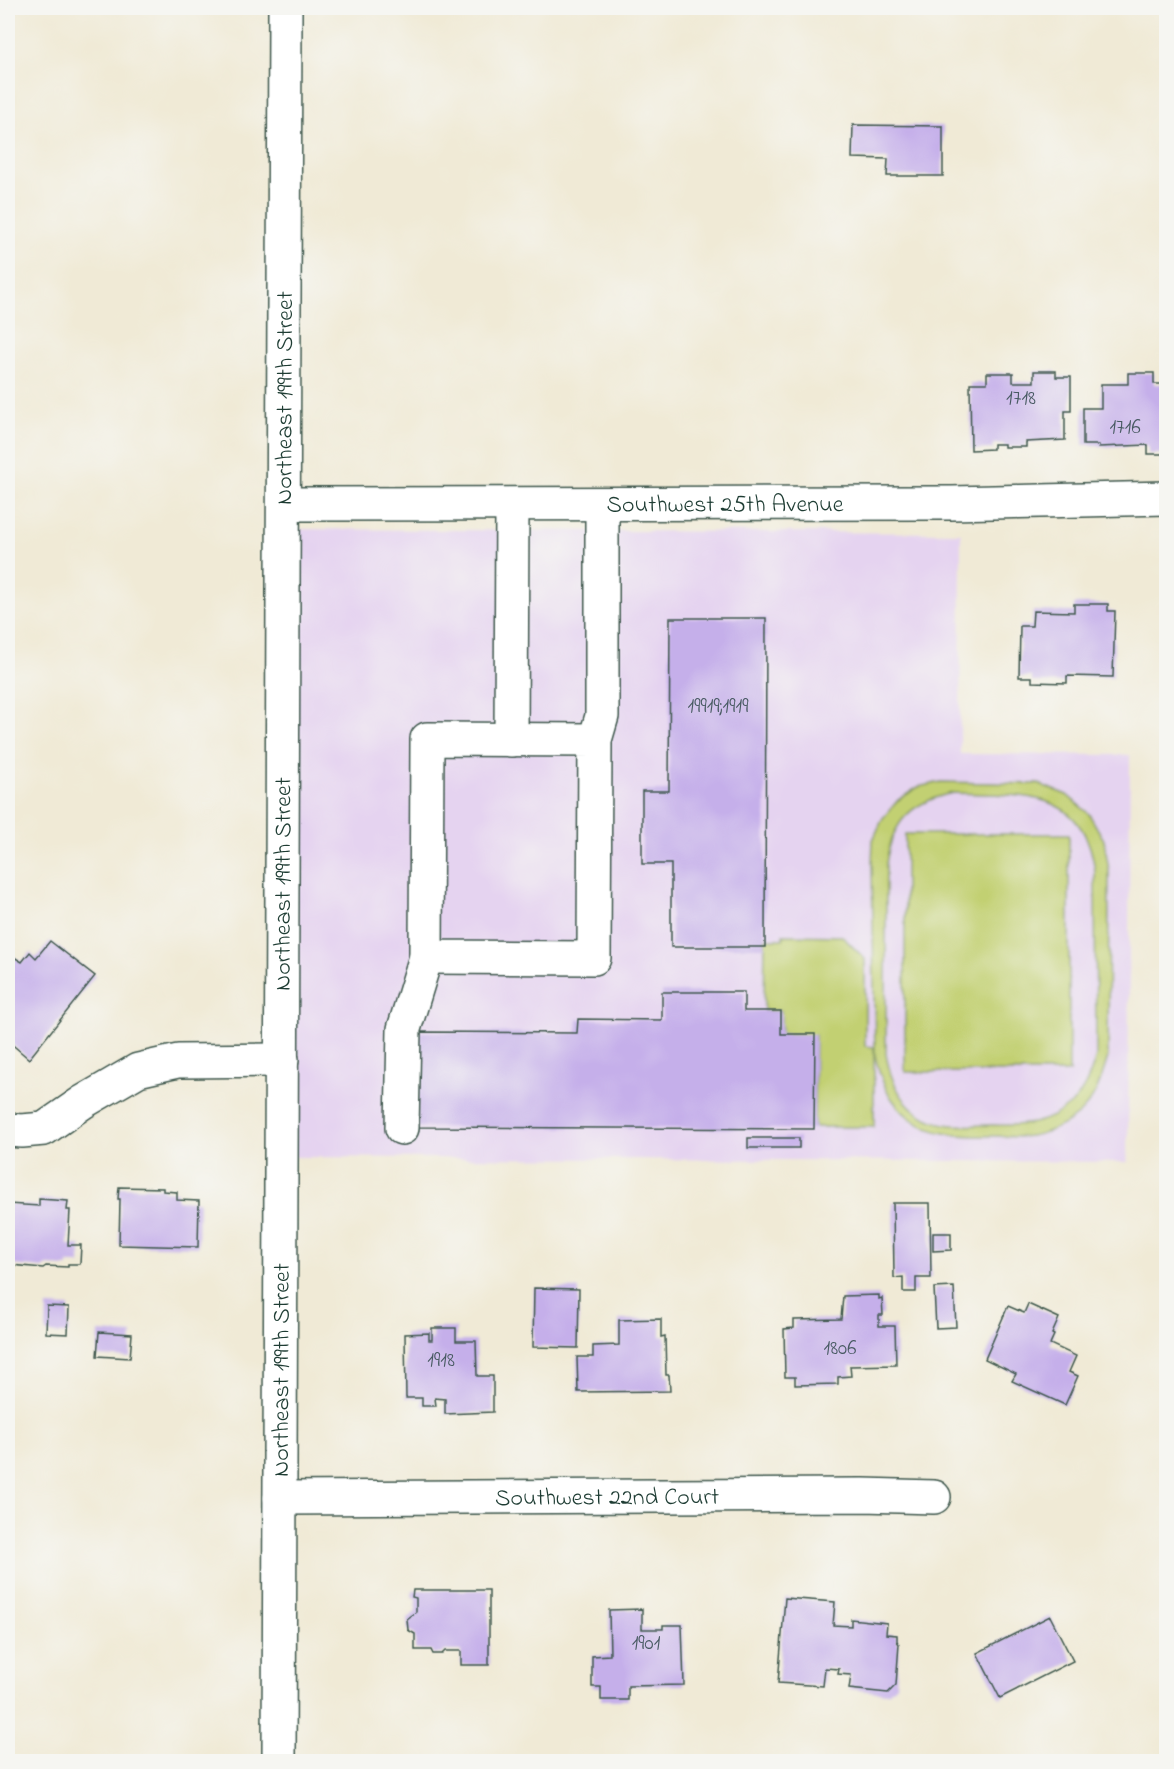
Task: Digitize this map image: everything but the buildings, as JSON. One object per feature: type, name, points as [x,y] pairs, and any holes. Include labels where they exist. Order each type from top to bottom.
[{"type":"main road","name":"Northeast 199th Street","points":[[279,1761],[285,8]]},
{"type":"main road","name":"Southwest 25th Avenue","points":[[284,504],[952,503],[1167,498]]},
{"type":"main road","points":[[511,740],[512,505]]},
{"type":"main road","points":[[426,957],[594,958],[595,740],[602,716],[602,505]]},
{"type":"main road","points":[[402,1128],[404,1029],[426,957],[427,739],[595,740]]},
{"type":"main road","points":[[8,1130],[44,1128],[138,1070],[178,1061],[282,1060]]},
{"type":"main road","name":"Southwest 22nd Court","points":[[280,1498],[863,1495],[934,1497]]},
{"type":"shaded area","points":[[297,529],[961,533],[960,754],[1130,755],[1128,1162],[293,1157]]},
{"type":"green space","points":[[941,782],[1039,784],[1067,795],[1089,814],[1104,840],[1109,870],[1108,1057],[1088,1104],[1071,1120],[1051,1130],[1022,1137],[964,1136],[930,1129],[920,1125],[903,1112],[891,1098],[883,1082],[875,1056],[873,840],[883,818],[898,800],[918,787]],"holes":[[[953,793],[1002,794],[1045,801],[1063,810],[1078,823],[1089,843],[1095,871],[1096,1056],[1084,1088],[1076,1099],[1062,1111],[1034,1123],[952,1125],[925,1117],[906,1102],[893,1080],[889,1067],[886,1054],[886,864],[889,849],[899,825],[915,808]]]},
{"type":"green space","points":[[905,834],[1069,834],[1069,1072],[905,1072]]},
{"type":"green space","points":[[783,935],[842,936],[865,959],[865,1046],[874,1047],[874,1127],[814,1127],[815,1035],[781,1034],[781,1011],[764,1011],[765,939],[783,939]]}]
